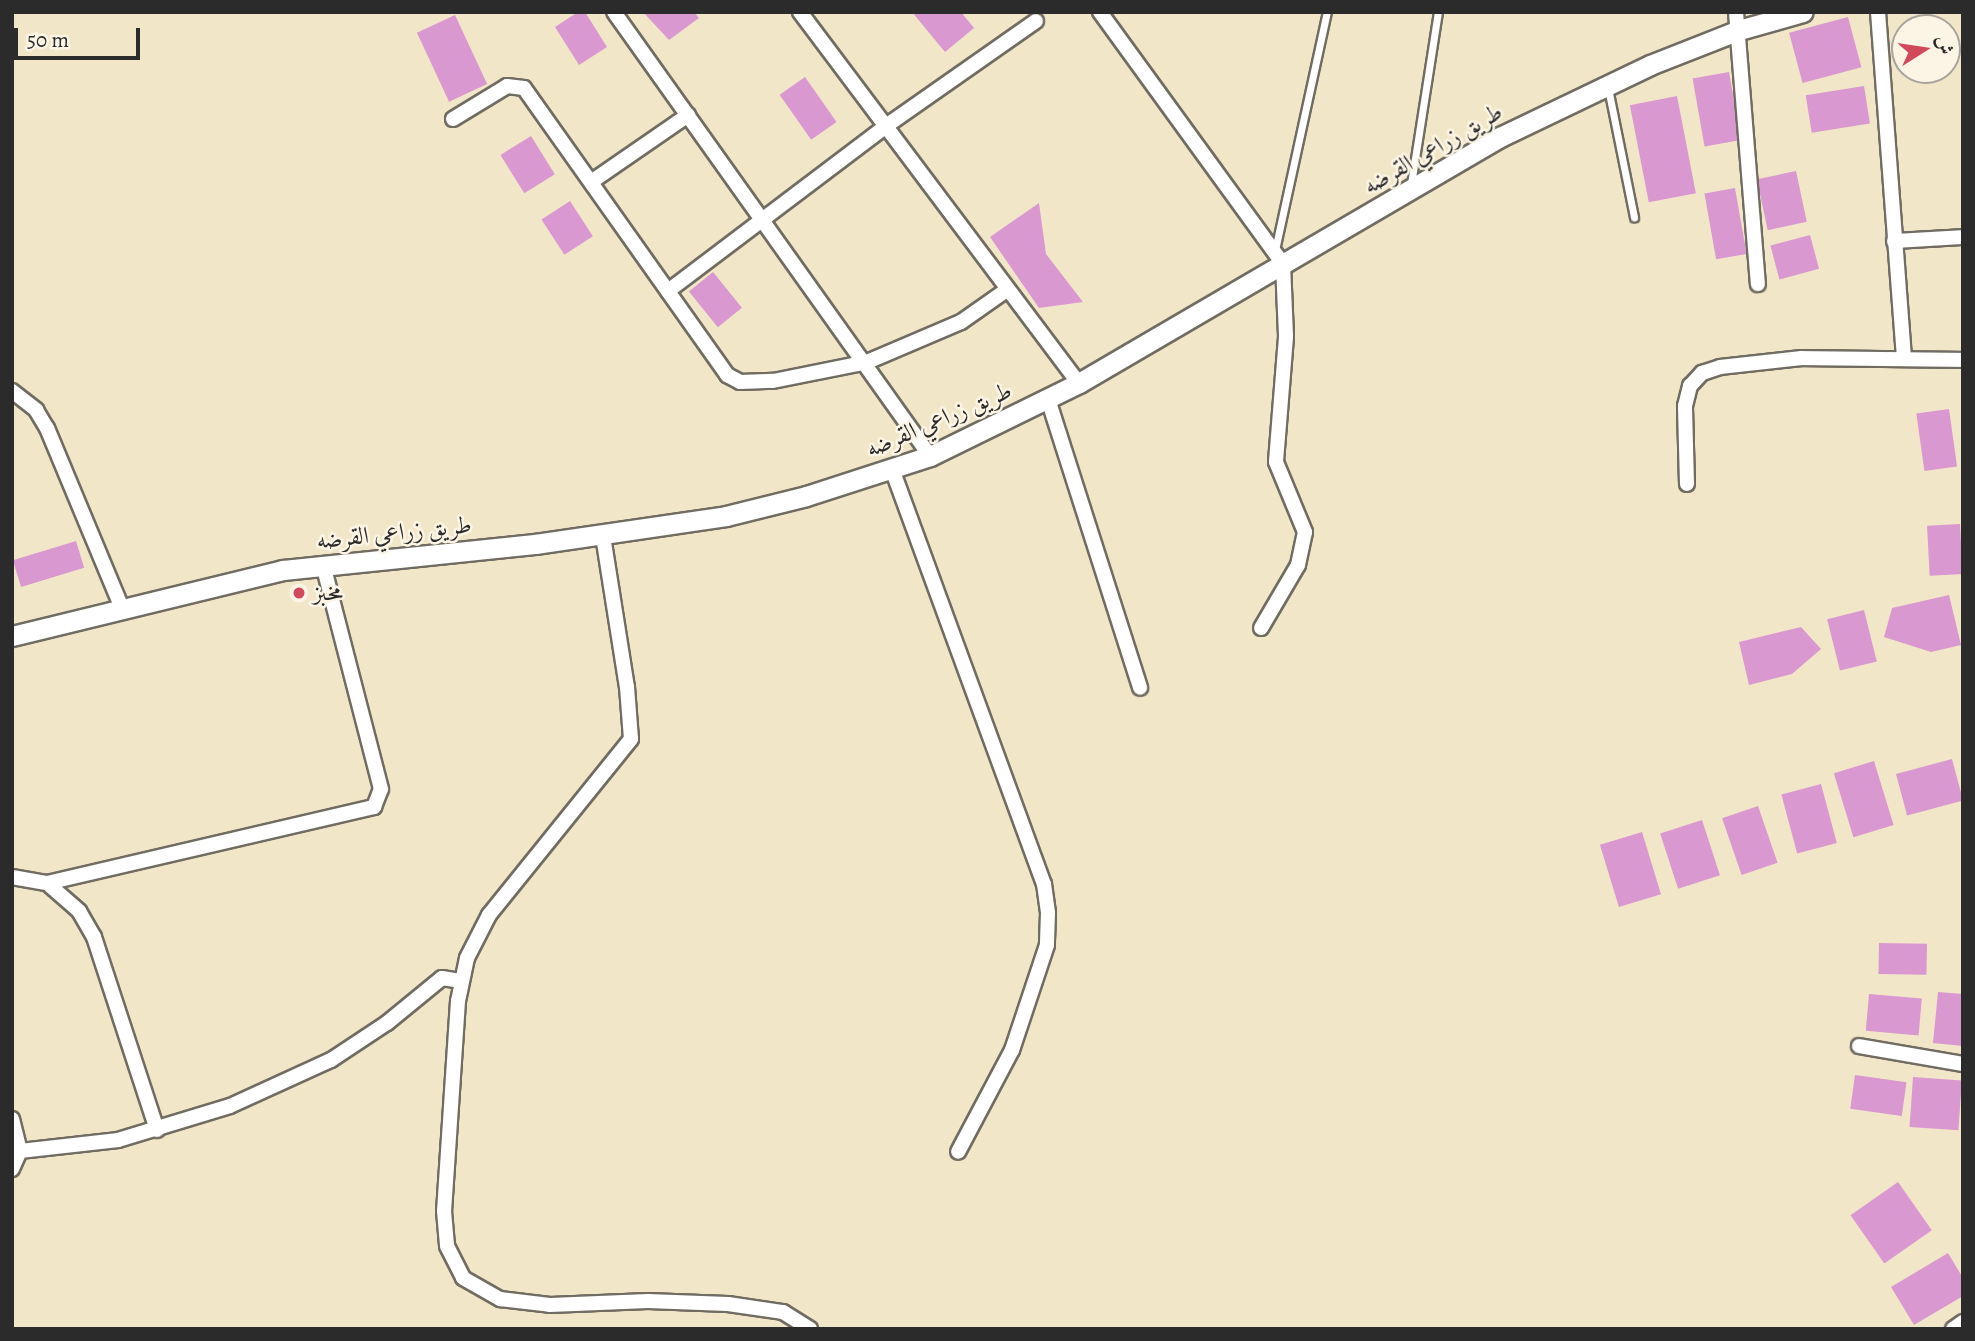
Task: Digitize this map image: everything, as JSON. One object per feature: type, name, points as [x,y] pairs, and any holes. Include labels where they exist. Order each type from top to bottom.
[{"type":"main road","name":"طريق زراعي القرضه","points":[[12,634],[323,564],[603,536],[726,516],[930,456],[1079,383],[1279,257],[1410,190],[1500,137],[1738,21],[1803,12]]},
{"type":"street","points":[[614,12],[867,362],[930,456]]},
{"type":"street","points":[[800,12],[1079,383]]},
{"type":"street","points":[[1100,12],[1279,257],[1286,337],[1276,462],[1305,532],[1298,565],[1261,628]]},
{"type":"street","points":[[1878,12],[1904,358]]},
{"type":"street","points":[[668,291],[886,126],[1036,21]]},
{"type":"street","points":[[1738,21],[1758,284]]},
{"type":"street","points":[[453,119],[516,83],[591,181],[727,375],[740,382],[773,382],[867,362],[961,322],[1008,289]]},
{"type":"street","points":[[591,181],[688,115]]},
{"type":"street","points":[[1894,241],[1963,237]]},
{"type":"street","points":[[1687,484],[1685,406],[1690,386],[1702,373],[1720,367],[1802,358],[1963,360]]},
{"type":"street","points":[[12,391],[36,410],[47,428],[122,608]]},
{"type":"street","points":[[1048,399],[1140,688]]},
{"type":"street","points":[[892,469],[1044,884],[1048,913],[1047,945],[1012,1050],[958,1152]]},
{"type":"street","points":[[603,536],[627,687],[631,739],[489,915],[460,981],[444,1211],[447,1246],[463,1278],[487,1295],[527,1303],[728,1304],[783,1312],[810,1329]]},
{"type":"street","points":[[12,877],[47,883],[378,804],[379,781],[323,564]]},
{"type":"street","points":[[47,883],[79,911],[94,937],[157,1130]]},
{"type":"street","points":[[20,1151],[77,1148],[157,1130],[230,1106],[304,1074],[387,1023],[442,978],[460,981]]},
{"type":"street","points":[[1859,1046],[1963,1064]]},
{"type":"street","points":[[12,1119],[20,1151],[12,1169]]},
{"type":"street","points":[[1953,1329],[1963,1322]]},
{"type":"lane","points":[[1279,257],[1327,12]]},
{"type":"lane","points":[[1410,190],[1438,12]]},
{"type":"lane","points":[[1607,84],[1634,217]]},
{"type":"building","points":[[578,12],[585,12],[607,47],[579,65],[555,27]]},
{"type":"building","points":[[643,12],[694,12],[699,18],[669,40]]},
{"type":"building","points":[[912,12],[961,12],[974,28],[945,52]]},
{"type":"building","points":[[455,15],[487,84],[449,102],[417,33]]},
{"type":"building","points":[[1848,17],[1861,67],[1803,83],[1789,33]]},
{"type":"building","points":[[1729,72],[1741,140],[1705,146],[1693,78]]},
{"type":"building","points":[[805,77],[837,122],[811,140],[780,95]]},
{"type":"building","points":[[1864,86],[1870,124],[1812,133],[1806,95]]},
{"type":"building","points":[[1677,96],[1696,193],[1649,202],[1630,105]]},
{"type":"building","points":[[531,136],[555,174],[524,193],[500,155]]},
{"type":"building","points":[[1796,171],[1807,222],[1768,230],[1757,179]]},
{"type":"building","points":[[1735,188],[1747,254],[1716,259],[1704,193]]},
{"type":"building","points":[[570,201],[593,236],[564,255],[541,220]]},
{"type":"building","points":[[1039,203],[1046,254],[1083,302],[1039,308],[990,237]]},
{"type":"building","points":[[1810,235],[1819,269],[1779,279],[1770,246]]},
{"type":"building","points":[[713,272],[742,308],[718,327],[689,292]]},
{"type":"building","points":[[1949,409],[1957,466],[1924,471],[1916,414]]},
{"type":"building","points":[[1960,524],[1963,574],[1930,576],[1927,526]]},
{"type":"building","points":[[76,541],[84,568],[21,587],[13,560]]},
{"type":"building","points":[[1949,595],[1961,645],[1931,652],[1884,637],[1892,608]]},
{"type":"building","points":[[1864,610],[1877,661],[1840,671],[1827,619]]},
{"type":"building","points":[[1801,627],[1821,649],[1792,674],[1749,685],[1739,642]]},
{"type":"building","points":[[1952,759],[1963,801],[1907,816],[1896,774]]},
{"type":"building","points":[[1874,761],[1894,825],[1853,837],[1834,773]]},
{"type":"building","points":[[1821,784],[1837,843],[1797,854],[1781,795]]},
{"type":"building","points":[[1758,806],[1778,863],[1742,875],[1722,818]]},
{"type":"building","points":[[1702,820],[1720,875],[1678,889],[1660,834]]},
{"type":"building","points":[[1642,832],[1661,894],[1619,907],[1600,845]]},
{"type":"building","points":[[1879,943],[1927,944],[1926,975],[1878,974]]},
{"type":"building","points":[[1938,992],[1963,994],[1963,1046],[1933,1043]]},
{"type":"building","points":[[1869,994],[1922,999],[1919,1035],[1866,1031]]},
{"type":"building","points":[[1855,1075],[1906,1082],[1902,1116],[1850,1109]]},
{"type":"building","points":[[1913,1077],[1962,1080],[1958,1130],[1910,1127]]},
{"type":"building","points":[[1898,1182],[1932,1230],[1884,1264],[1850,1215]]},
{"type":"building","points":[[1948,1253],[1963,1278],[1963,1296],[1914,1325],[1891,1287]]},
{"type":"place","name":"مخبز","points":[[299,593]]}]
